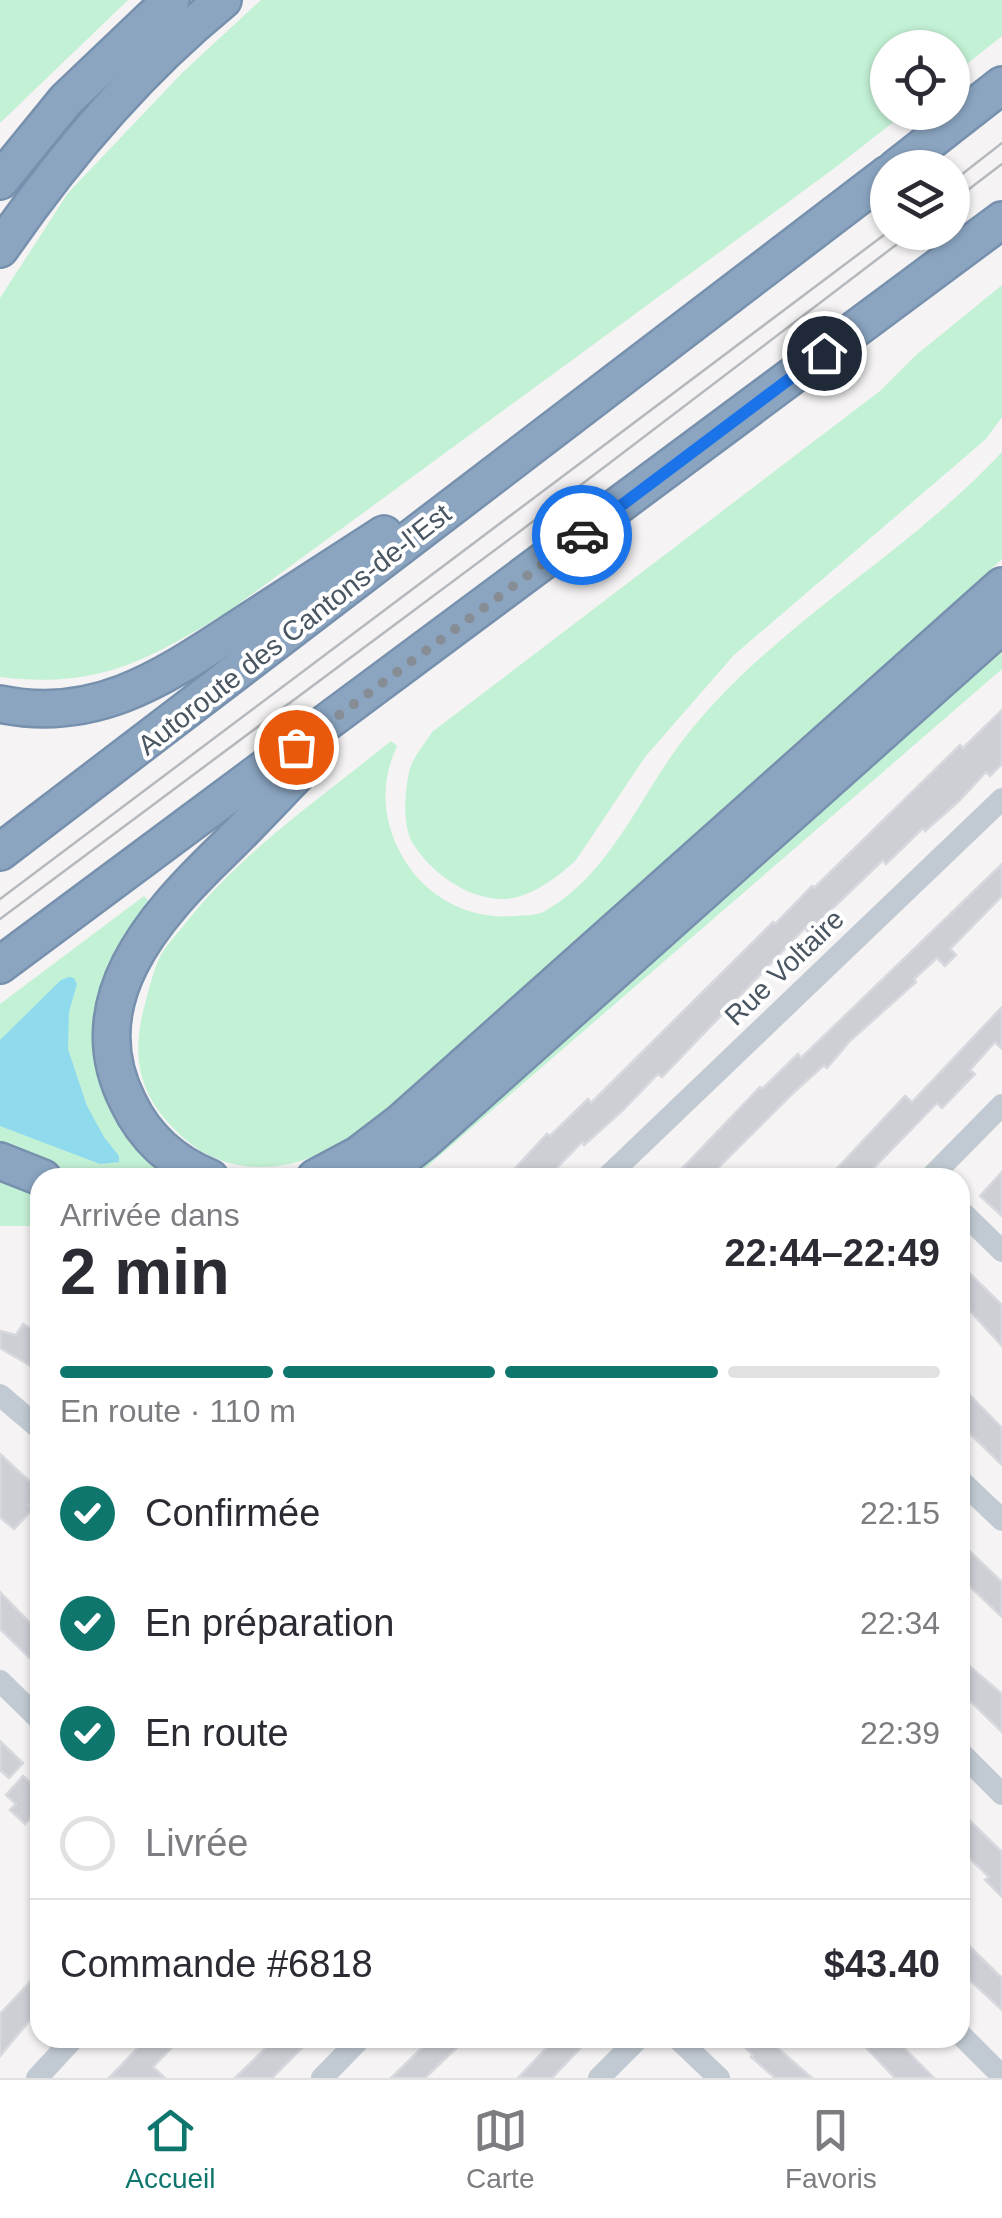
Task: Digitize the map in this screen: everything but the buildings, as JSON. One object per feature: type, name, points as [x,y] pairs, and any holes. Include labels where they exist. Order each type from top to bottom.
[{"type":"highway","points":[[0,181],[66,100],[171,0]]},
{"type":"highway","points":[[0,250],[64,161],[104,114],[164,52],[223,0]]},
{"type":"highway","points":[[919,150],[1002,85]]},
{"type":"highway","points":[[0,704],[33,709],[83,706],[158,680],[587,403],[870,188]]},
{"type":"highway","points":[[0,965],[1002,220]]},
{"type":"highway","name":"Autoroute des Cantons-de-l'Est","points":[[0,852],[587,403]]},
{"type":"highway","points":[[334,1168],[400,1123],[1002,586]]},
{"type":"highway","points":[[389,1168],[1002,626]]},
{"type":"highway","points":[[187,1168],[158,1146],[124,1096],[114,1060],[113,1032],[122,981],[144,938],[173,899],[391,677]]},
{"type":"highway","points":[[0,1161],[30,1173]]},
{"type":"street","name":"Rue Voltaire","points":[[616,1168],[1002,799]]},
{"type":"street","points":[[940,1168],[1002,1106]]},
{"type":"street","points":[[970,1220],[1002,1251]]},
{"type":"street","points":[[0,1395],[30,1421]]},
{"type":"street","points":[[970,1490],[1002,1520]]},
{"type":"street","points":[[0,1681],[30,1710]]},
{"type":"street","points":[[970,1762],[1002,1794]]},
{"type":"street","points":[[970,2044],[1002,2076]]},
{"type":"street","points":[[36,2078],[64,2048]]},
{"type":"street","points":[[322,2078],[351,2048]]},
{"type":"street","points":[[600,2078],[629,2048]]},
{"type":"street","points":[[688,2048],[719,2078]]},
{"type":"green space","points":[[0,0],[128,0],[0,123]]},
{"type":"green space","points":[[261,0],[1002,0],[1002,36],[970,61],[970,30],[870,30],[870,130],[883,130],[229,611],[173,644],[121,667],[66,679],[0,677],[0,298],[68,193],[182,73]]},
{"type":"green space","points":[[1002,285],[1002,417],[986,439],[734,655],[645,757],[576,860],[551,880],[532,892],[501,899],[475,894],[439,873],[412,842],[405,807],[411,767],[432,732],[880,391],[915,356]]},
{"type":"green space","points":[[1002,452],[1002,559],[753,788],[390,1109],[319,1154],[268,1167],[233,1164],[216,1158],[200,1151],[170,1125],[148,1094],[139,1060],[141,1022],[156,966],[163,951],[207,898],[256,849],[310,805],[391,741],[397,746],[388,773],[387,814],[401,854],[421,882],[448,902],[480,914],[514,916],[543,912],[584,881],[601,862],[672,755],[746,671],[920,528]]},
{"type":"green space","points":[[1002,650],[1002,669],[425,1168],[414,1168]]},
{"type":"green space","points":[[144,896],[154,906],[102,1031],[174,1168],[49,1168],[0,1150],[0,1004]]},
{"type":"green space","points":[[0,1174],[30,1185],[30,1226],[0,1226]]},
{"type":"water","points":[[69,977],[77,984],[69,1012],[68,1049],[87,1106],[119,1162],[100,1164],[0,1126],[0,1040],[61,980]]},
{"type":"tram line","points":[[970,168],[1002,143]]},
{"type":"tram line","points":[[970,188],[1002,164]]},
{"type":"tram line","points":[[0,899],[870,246]]},
{"type":"tram line","points":[[0,919],[889,250]]},
{"type":"way so far","points":[[296,747],[582,535]]},
{"type":"route","points":[[582,535],[824,353]]}]
